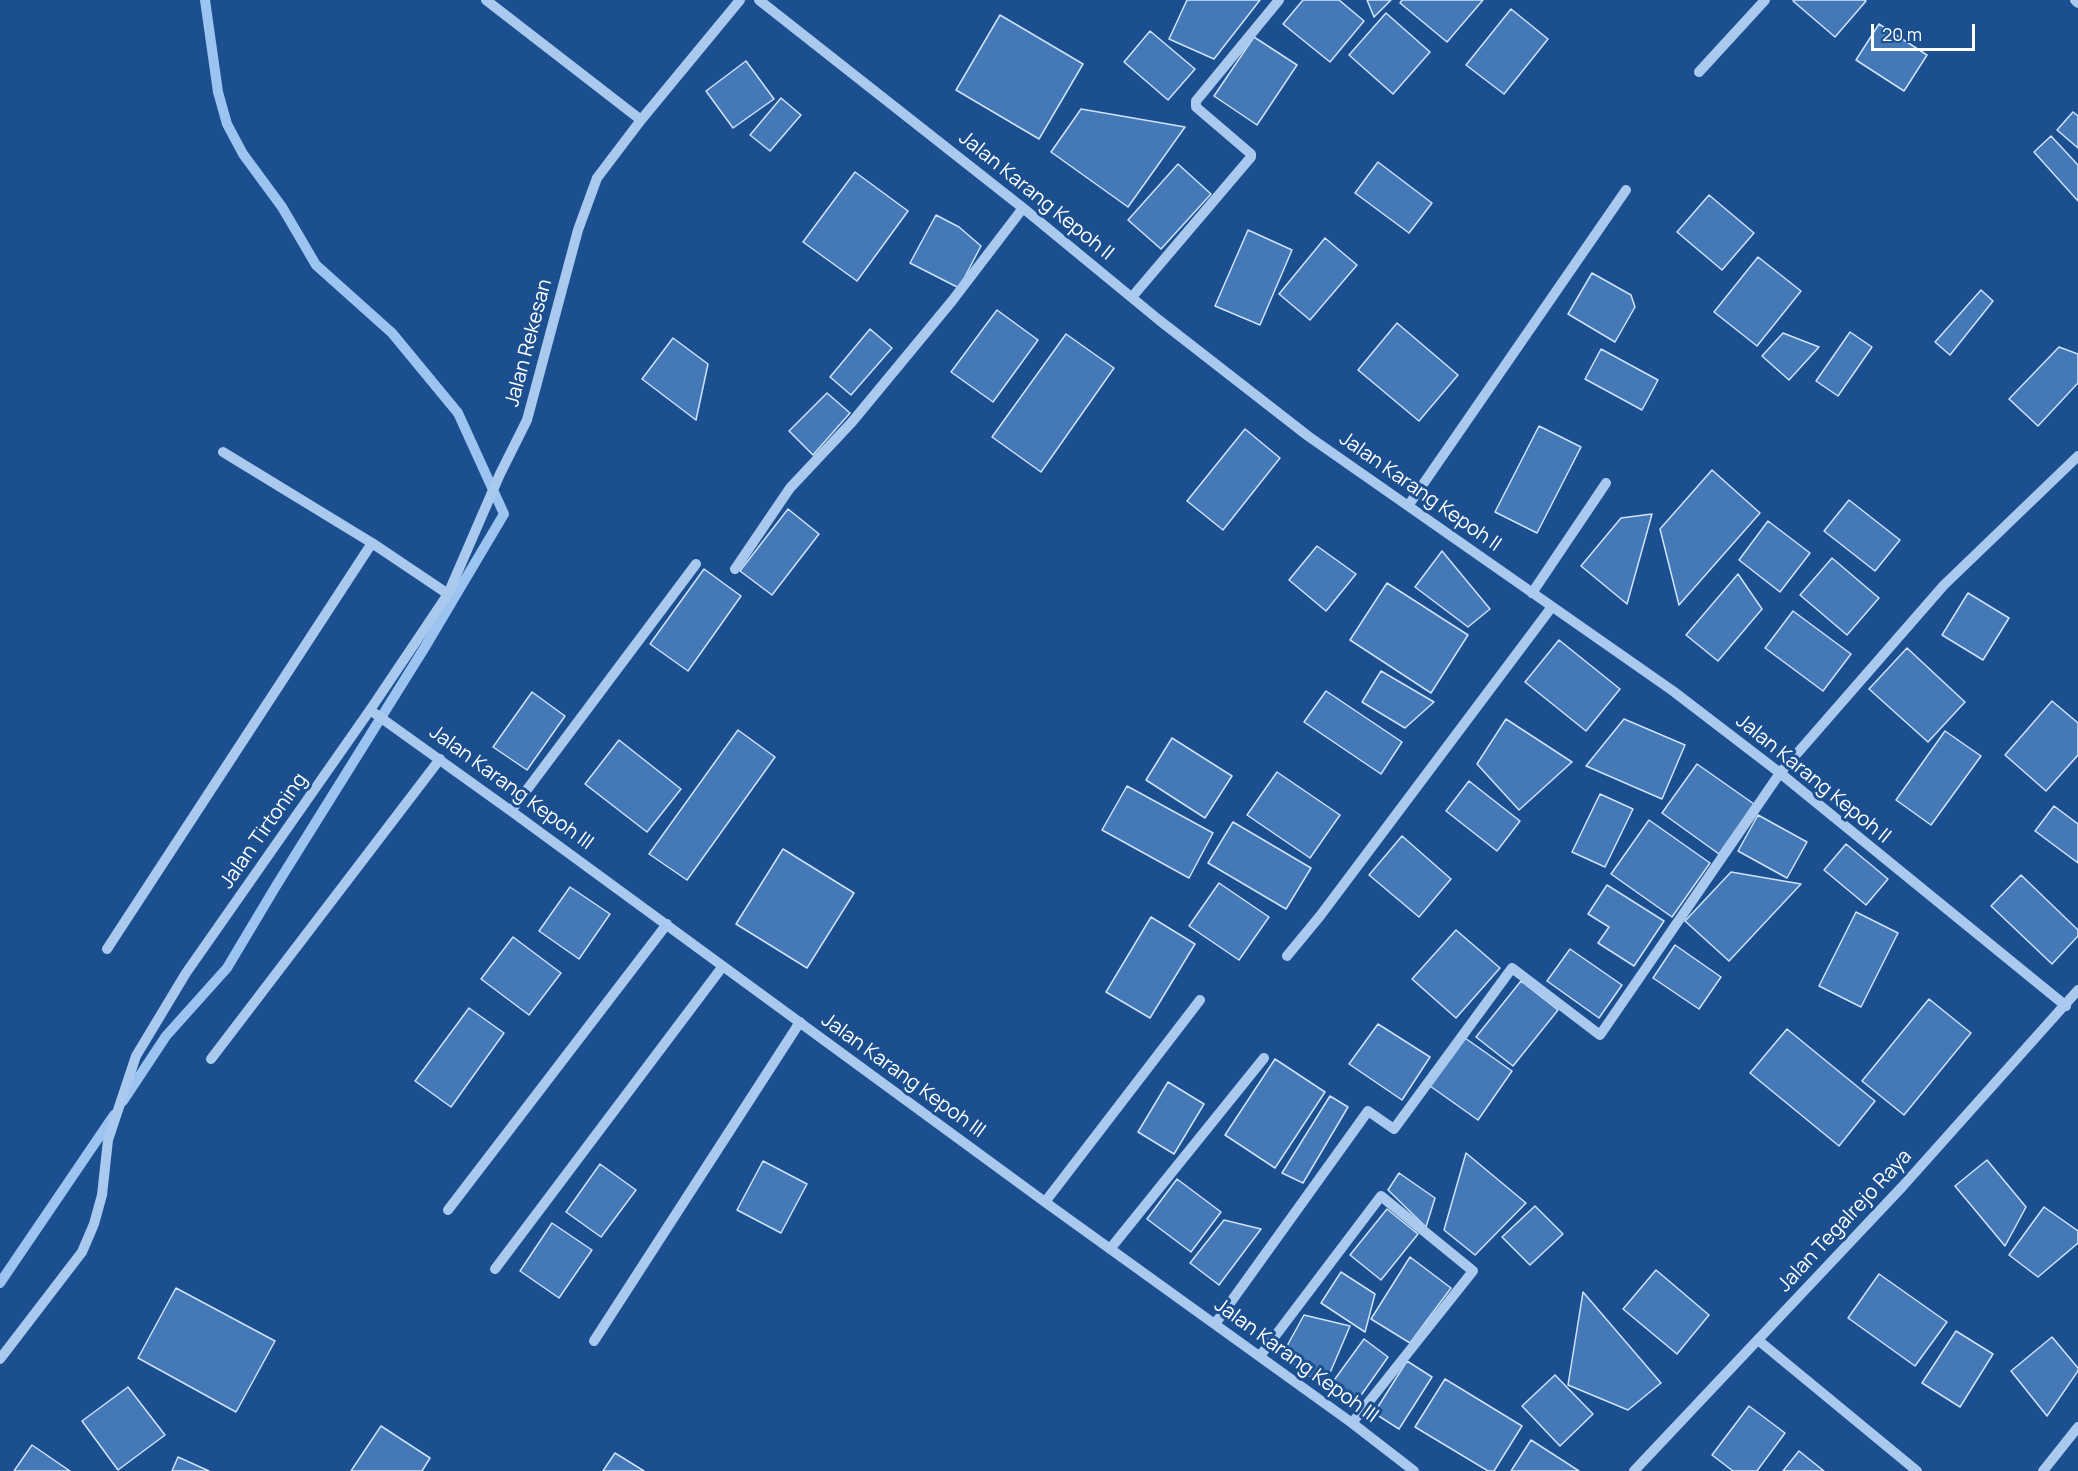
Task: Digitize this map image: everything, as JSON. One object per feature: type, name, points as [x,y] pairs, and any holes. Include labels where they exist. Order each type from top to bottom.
[{"type":"street","points":[[486,0],[641,120]]},
{"type":"street","name":"Jalan Rekesan","points":[[374,712],[448,594],[500,474],[527,420],[578,230],[597,178],[641,120],[740,0]]},
{"type":"street","name":"Jalan Karang Kepoh II","points":[[759,0],[1308,436],[1551,608],[1673,691],[1780,773],[2066,1006]]},
{"type":"street","points":[[1132,297],[1251,157],[1251,154],[1196,107],[1196,100],[1280,0]]},
{"type":"street","points":[[1699,72],[1765,0]]},
{"type":"street","points":[[1408,506],[1626,190]]},
{"type":"street","points":[[735,568],[790,488],[852,422],[931,327],[1023,208]]},
{"type":"street","points":[[223,452],[372,543],[448,594]]},
{"type":"street","points":[[1215,1324],[1368,1111],[1394,1129],[1512,968],[1600,1035],[1780,773],[1944,585],[2078,456]]},
{"type":"street","points":[[1532,593],[1606,483]]},
{"type":"street","points":[[107,950],[372,543]]},
{"type":"street","points":[[512,811],[696,564]]},
{"type":"street","points":[[1287,956],[1320,916],[1551,608]]},
{"type":"street","name":"Jalan Karang Kepoh III","points":[[374,712],[1352,1423],[1414,1471]]},
{"type":"street","name":"Jalan Tirtoning","points":[[0,1359],[82,1252],[94,1224],[102,1195],[108,1140],[136,1056],[186,973],[374,712]]},
{"type":"street","points":[[211,1059],[440,759]]},
{"type":"street","points":[[448,1210],[667,924]]},
{"type":"street","points":[[495,1269],[723,966]]},
{"type":"street","name":"Jalan Tegalrejo Raya","points":[[1634,1471],[1902,1187],[2078,990]]},
{"type":"street","points":[[1045,1202],[1200,1000]]},
{"type":"street","points":[[594,1341],[800,1022]]},
{"type":"street","points":[[1110,1249],[1264,1058]]},
{"type":"street","points":[[1260,1356],[1381,1196],[1473,1271],[1352,1423]]},
{"type":"street","points":[[1758,1340],[1917,1471]]},
{"type":"street","points":[[2043,1471],[2078,1427]]},
{"type":"building","points":[[1187,0],[1260,0],[1214,59],[1169,39]]},
{"type":"building","points":[[1303,0],[1339,0],[1364,21],[1330,62],[1283,24]]},
{"type":"building","points":[[1367,0],[1391,0],[1374,17]]},
{"type":"building","points":[[1402,0],[1483,0],[1447,42],[1400,3]]},
{"type":"building","points":[[1794,0],[1864,0],[1866,1],[1835,37]]},
{"type":"building","points":[[1511,9],[1548,39],[1504,94],[1466,65]]},
{"type":"building","points":[[1386,13],[1430,52],[1393,94],[1349,55]]},
{"type":"building","points":[[1000,15],[1083,64],[1039,139],[956,90]]},
{"type":"building","points":[[1879,24],[1927,55],[1904,91],[1856,60]]},
{"type":"building","points":[[1150,31],[1195,69],[1168,100],[1124,62]]},
{"type":"building","points":[[1254,37],[1297,65],[1257,125],[1214,96]]},
{"type":"building","points":[[746,61],[774,99],[733,128],[706,91]]},
{"type":"building","points":[[781,98],[801,115],[770,151],[750,135]]},
{"type":"building","points":[[1081,109],[1185,127],[1128,207],[1051,152]]},
{"type":"building","points":[[2073,112],[2078,116],[2078,148],[2057,130]]},
{"type":"building","points":[[2051,136],[2078,165],[2078,201],[2034,152]]},
{"type":"building","points":[[1378,162],[1432,203],[1409,233],[1355,193]]},
{"type":"building","points":[[1178,164],[1211,194],[1161,249],[1128,220]]},
{"type":"building","points":[[855,172],[908,211],[857,281],[803,242]]},
{"type":"building","points":[[1709,195],[1754,233],[1722,270],[1677,232]]},
{"type":"building","points":[[936,215],[959,227],[981,246],[959,288],[910,263]]},
{"type":"building","points":[[1248,230],[1292,250],[1260,325],[1215,306]]},
{"type":"building","points":[[1325,238],[1357,265],[1310,320],[1279,294]]},
{"type":"building","points":[[1758,257],[1801,291],[1757,346],[1714,312]]},
{"type":"building","points":[[1592,273],[1631,295],[1635,307],[1615,342],[1568,314]]},
{"type":"building","points":[[1981,290],[1993,301],[1950,355],[1935,342]]},
{"type":"building","points":[[997,310],[1038,340],[993,402],[951,372]]},
{"type":"building","points":[[1397,323],[1458,375],[1419,421],[1358,370]]},
{"type":"building","points":[[870,329],[892,348],[851,395],[830,377]]},
{"type":"building","points":[[1850,332],[1872,347],[1838,396],[1816,381]]},
{"type":"building","points":[[1783,333],[1819,347],[1789,380],[1762,356]]},
{"type":"building","points":[[1066,334],[1114,368],[1041,472],[992,437]]},
{"type":"building","points":[[673,338],[708,364],[696,420],[642,379]]},
{"type":"building","points":[[2059,347],[2078,354],[2078,383],[2038,426],[2009,399]]},
{"type":"building","points":[[1601,349],[1658,380],[1642,410],[1585,379]]},
{"type":"building","points":[[827,393],[850,413],[813,455],[789,431]]},
{"type":"building","points":[[1539,426],[1581,447],[1537,533],[1495,512]]},
{"type":"building","points":[[1245,429],[1280,458],[1223,530],[1187,501]]},
{"type":"building","points":[[1712,470],[1760,513],[1679,605],[1660,529]]},
{"type":"building","points":[[1849,500],[1900,540],[1875,571],[1824,531]]},
{"type":"building","points":[[788,509],[819,534],[772,595],[740,571]]},
{"type":"building","points":[[1652,514],[1627,604],[1581,566],[1621,518]]},
{"type":"building","points":[[1768,521],[1810,553],[1780,592],[1739,560]]},
{"type":"building","points":[[1317,546],[1356,574],[1326,611],[1289,580]]},
{"type":"building","points":[[1442,551],[1490,609],[1468,627],[1415,587]]},
{"type":"building","points":[[1832,558],[1879,598],[1847,635],[1800,595]]},
{"type":"building","points":[[704,569],[741,596],[688,671],[650,644]]},
{"type":"building","points":[[1738,574],[1762,609],[1718,661],[1686,635]]},
{"type":"building","points":[[1387,583],[1468,635],[1431,693],[1350,640]]},
{"type":"building","points":[[1968,593],[2009,618],[1983,660],[1942,635]]},
{"type":"building","points":[[1793,611],[1851,654],[1823,691],[1765,648]]},
{"type":"building","points":[[1559,640],[1620,689],[1586,731],[1525,682]]},
{"type":"building","points":[[1907,648],[1965,702],[1928,742],[1869,689]]},
{"type":"building","points":[[1381,671],[1434,702],[1405,728],[1362,702]]},
{"type":"building","points":[[1326,691],[1402,742],[1381,774],[1304,722]]},
{"type":"building","points":[[532,692],[565,716],[527,770],[493,747]]},
{"type":"building","points":[[2052,701],[2078,723],[2078,755],[2046,791],[2005,755]]},
{"type":"building","points":[[1506,719],[1572,762],[1519,810],[1477,764]]},
{"type":"building","points":[[1624,719],[1685,745],[1662,799],[1586,766]]},
{"type":"building","points":[[738,730],[775,757],[687,880],[649,854]]},
{"type":"building","points":[[1945,731],[1981,756],[1931,825],[1896,800]]},
{"type":"building","points":[[1172,738],[1232,776],[1205,818],[1146,780]]},
{"type":"building","points":[[619,740],[681,789],[647,832],[585,784]]},
{"type":"building","points":[[1697,764],[1754,804],[1719,854],[1662,813]]},
{"type":"building","points":[[1277,772],[1340,815],[1310,858],[1247,815]]},
{"type":"building","points":[[1469,781],[1520,821],[1497,851],[1446,811]]},
{"type":"building","points":[[1127,786],[1213,833],[1189,878],[1102,830]]},
{"type":"building","points":[[1600,794],[1633,809],[1605,867],[1572,852]]},
{"type":"building","points":[[2054,806],[2078,824],[2078,863],[2035,831]]},
{"type":"building","points":[[1758,815],[1807,842],[1787,878],[1738,851]]},
{"type":"building","points":[[1649,820],[1710,863],[1672,917],[1611,874]]},
{"type":"building","points":[[1233,822],[1311,868],[1286,909],[1208,863]]},
{"type":"building","points":[[1402,836],[1451,879],[1419,917],[1369,875]]},
{"type":"building","points":[[1846,844],[1888,879],[1866,905],[1824,870]]},
{"type":"building","points":[[783,849],[854,893],[807,968],[736,924]]},
{"type":"building","points":[[1731,872],[1801,884],[1729,961],[1685,921]]},
{"type":"building","points":[[2021,875],[2078,930],[2078,936],[2052,964],[1991,906]]},
{"type":"building","points":[[1219,883],[1269,917],[1239,960],[1189,926]]},
{"type":"building","points":[[1607,885],[1664,921],[1634,966],[1598,943],[1609,927],[1588,914]]},
{"type":"building","points":[[570,887],[610,914],[579,959],[539,931]]},
{"type":"building","points":[[1856,912],[1898,933],[1861,1007],[1819,986]]},
{"type":"building","points":[[1151,917],[1195,944],[1150,1018],[1106,992]]},
{"type":"building","points":[[1456,930],[1500,968],[1456,1018],[1412,979]]},
{"type":"building","points":[[513,937],[561,973],[529,1015],[481,979]]},
{"type":"building","points":[[1675,945],[1721,977],[1699,1009],[1653,978]]},
{"type":"building","points":[[1570,949],[1622,985],[1599,1018],[1547,981]]},
{"type":"building","points":[[1521,981],[1558,1010],[1513,1066],[1476,1037]]},
{"type":"building","points":[[1929,999],[1971,1033],[1904,1115],[1862,1081]]},
{"type":"building","points":[[469,1008],[504,1033],[451,1107],[415,1081]]},
{"type":"building","points":[[1378,1024],[1430,1057],[1402,1100],[1349,1064]]},
{"type":"building","points":[[1787,1029],[1875,1101],[1839,1146],[1750,1073]]},
{"type":"building","points":[[1465,1038],[1512,1071],[1478,1120],[1430,1086]]},
{"type":"building","points":[[1275,1059],[1325,1092],[1275,1168],[1225,1135]]},
{"type":"building","points":[[1168,1082],[1204,1104],[1174,1154],[1138,1132]]},
{"type":"building","points":[[1330,1096],[1348,1107],[1303,1183],[1282,1173]]},
{"type":"building","points":[[1466,1153],[1526,1203],[1475,1255],[1444,1230]]},
{"type":"building","points":[[1987,1160],[2026,1207],[2005,1246],[1955,1186]]},
{"type":"building","points":[[763,1161],[807,1184],[781,1233],[737,1210]]},
{"type":"building","points":[[600,1164],[636,1190],[601,1237],[566,1212]]},
{"type":"building","points":[[1399,1173],[1435,1198],[1426,1227],[1388,1190]]},
{"type":"building","points":[[1177,1179],[1221,1212],[1191,1252],[1147,1219]]},
{"type":"building","points":[[1535,1206],[1563,1234],[1530,1265],[1502,1237]]},
{"type":"building","points":[[2044,1207],[2078,1231],[2078,1243],[2038,1277],[2009,1255]]},
{"type":"building","points":[[1387,1209],[1418,1234],[1381,1280],[1350,1255]]},
{"type":"building","points":[[1224,1220],[1261,1229],[1219,1285],[1190,1263]]},
{"type":"building","points":[[552,1223],[592,1250],[559,1298],[520,1271]]},
{"type":"building","points":[[1410,1257],[1451,1288],[1410,1343],[1371,1319]]},
{"type":"building","points":[[1656,1270],[1709,1315],[1677,1354],[1623,1309]]},
{"type":"building","points":[[1341,1272],[1375,1294],[1365,1332],[1321,1303]]},
{"type":"building","points":[[1879,1274],[1947,1322],[1915,1366],[1848,1318]]},
{"type":"building","points":[[176,1288],[275,1341],[236,1412],[138,1358]]},
{"type":"building","points":[[1583,1292],[1661,1383],[1628,1410],[1568,1385]]},
{"type":"building","points":[[1304,1315],[1350,1326],[1324,1387],[1282,1355]]},
{"type":"building","points":[[1956,1331],[1993,1354],[1960,1407],[1922,1383]]},
{"type":"building","points":[[2052,1337],[2078,1368],[2078,1371],[2047,1416],[2011,1371]]},
{"type":"building","points":[[1364,1339],[1388,1357],[1357,1401],[1332,1383]]},
{"type":"building","points":[[1407,1361],[1432,1377],[1399,1429],[1374,1413]]},
{"type":"building","points":[[1555,1375],[1593,1414],[1560,1446],[1522,1406]]},
{"type":"building","points":[[1445,1379],[1522,1426],[1494,1471],[1488,1471],[1415,1427]]},
{"type":"building","points":[[128,1387],[165,1435],[118,1470],[82,1421]]},
{"type":"building","points":[[1749,1406],[1785,1433],[1757,1471],[1733,1471],[1712,1455]]},
{"type":"building","points":[[381,1426],[430,1458],[422,1471],[351,1471]]},
{"type":"building","points":[[1531,1440],[1579,1471],[1511,1471]]},
{"type":"building","points":[[32,1445],[70,1471],[14,1471]]},
{"type":"building","points":[[1799,1451],[1824,1471],[1783,1471]]},
{"type":"building","points":[[615,1453],[644,1471],[603,1471]]},
{"type":"building","points":[[178,1457],[209,1471],[172,1471]]},
{"type":"waterway","points":[[123,1101],[166,1036],[227,968],[425,647],[504,514],[458,413],[392,333],[316,265],[282,207],[243,154],[227,124],[218,92],[205,0]]},
{"type":"waterway","points":[[0,1283],[114,1115]]}]
